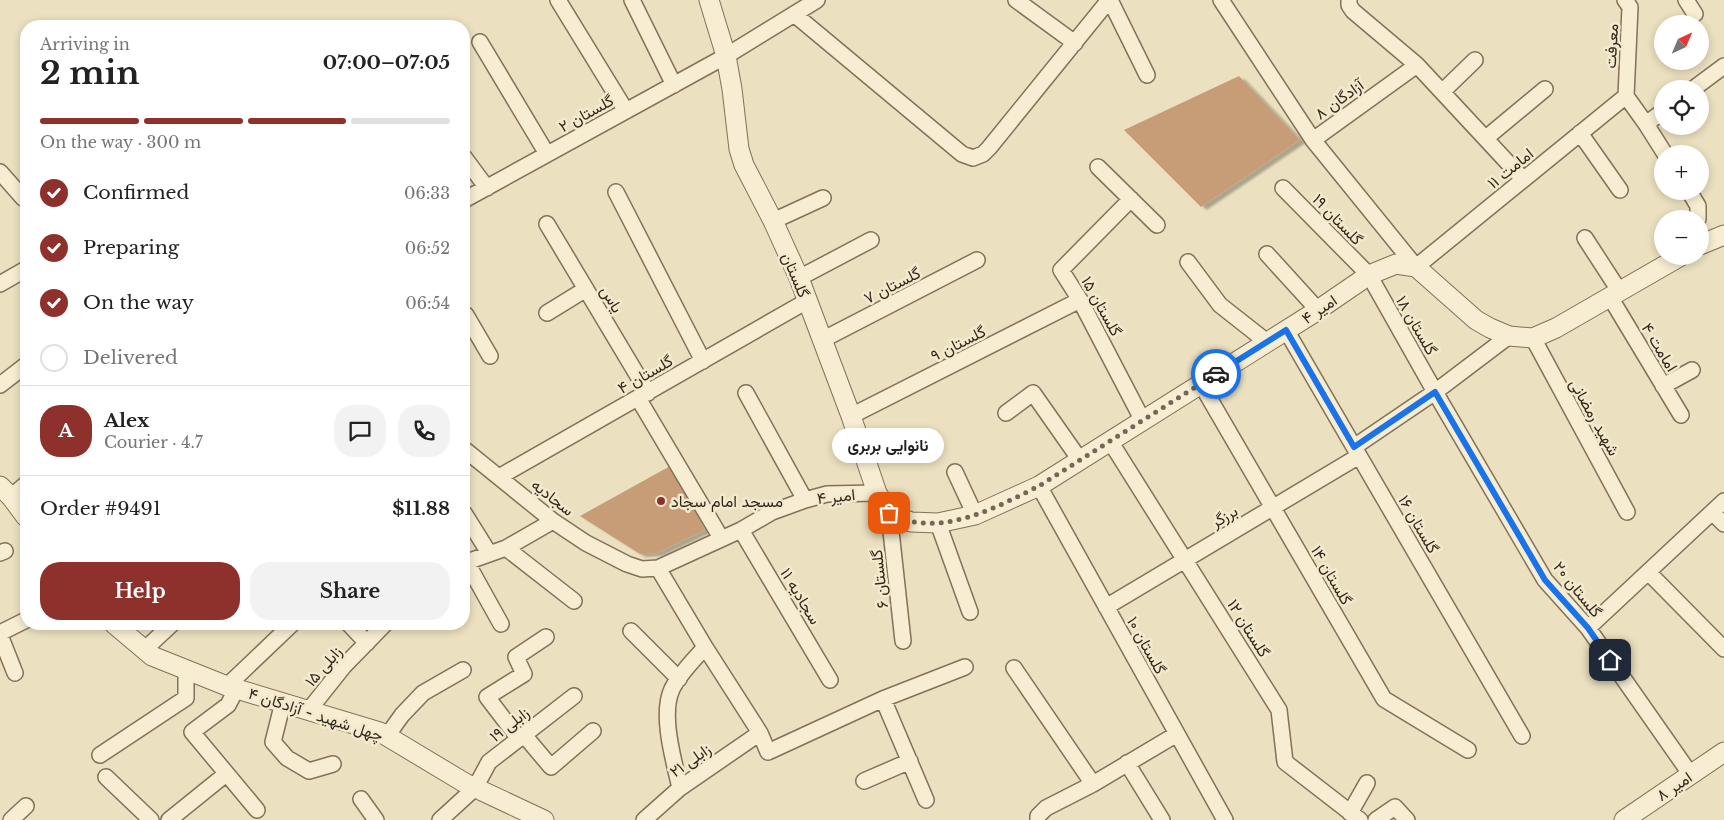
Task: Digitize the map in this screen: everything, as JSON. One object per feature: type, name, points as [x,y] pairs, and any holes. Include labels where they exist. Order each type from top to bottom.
[{"type":"street","points":[[558,0],[626,111]]},
{"type":"street","points":[[632,0],[674,85]]},
{"type":"street","name":"گلستان","points":[[709,0],[726,56],[744,165],[773,221],[799,278],[852,416],[877,493]]},
{"type":"street","name":"گلستان ۲","points":[[470,197],[726,56],[817,0]]},
{"type":"street","points":[[1016,0],[1075,43]]},
{"type":"street","points":[[794,14],[962,154],[972,158],[983,154],[989,148],[1110,0],[1147,75]]},
{"type":"street","points":[[1221,0],[1313,140]]},
{"type":"street","points":[[1348,0],[1353,11],[1417,65],[1523,179]]},
{"type":"street","points":[[1686,0],[1695,14]]},
{"type":"street","name":"معرفت","points":[[1626,96],[1632,2]]},
{"type":"street","points":[[480,42],[547,154]]},
{"type":"street","points":[[1442,91],[1476,60]]},
{"type":"street","name":"آزادگان ۸","points":[[1416,267],[1313,140],[1417,65]]},
{"type":"street","points":[[1705,80],[1724,66]]},
{"type":"street","points":[[1486,138],[1544,90]]},
{"type":"street","points":[[1626,96],[1659,145]]},
{"type":"street","name":"امامت ۱۱","points":[[1416,267],[1626,96]]},
{"type":"street","points":[[1646,124],[1654,118]]},
{"type":"street","points":[[1580,133],[1620,190]]},
{"type":"street","points":[[470,165],[487,188]]},
{"type":"street","points":[[1098,167],[1157,225]]},
{"type":"street","points":[[0,172],[20,195]]},
{"type":"street","name":"گلستان ۱۹","points":[[1283,188],[1368,275]]},
{"type":"street","points":[[616,192],[703,361]]},
{"type":"street","points":[[773,221],[823,198]]},
{"type":"street","name":"گلستان ۱۵","points":[[1130,199],[1061,270],[1080,300],[1143,421]]},
{"type":"street","name":"یاس","points":[[547,224],[586,289],[720,538]]},
{"type":"street","points":[[1709,241],[1724,235]]},
{"type":"street","name":"امامت ۴","points":[[1585,238],[1663,386],[1681,415]]},
{"type":"street","points":[[799,278],[871,240]]},
{"type":"street","points":[[1267,254],[1318,310]]},
{"type":"street","name":"گلستان ۷","points":[[822,340],[977,260]]},
{"type":"street","points":[[1188,262],[1220,304],[1268,342]]},
{"type":"street","name":"امیر ۴","points":[[626,564],[642,569],[658,568],[741,530],[772,512],[827,494],[877,493],[889,513],[911,522],[938,523],[975,515],[1039,486],[1318,310],[1368,275],[1396,264],[1416,267]]},
{"type":"street","points":[[1416,267],[1476,320],[1509,336],[1532,338],[1556,328],[1665,265]]},
{"type":"street","points":[[0,284],[20,272]]},
{"type":"street","name":"گلستان ۱۸","points":[[1368,275],[1435,392]]},
{"type":"street","points":[[548,313],[586,289]]},
{"type":"street","name":"گلستان ۹","points":[[852,416],[1080,300]]},
{"type":"street","name":"گلستان ۴","points":[[499,477],[808,301]]},
{"type":"street","points":[[470,322],[490,356]]},
{"type":"street","name":"گلستان ۱۶","points":[[1286,330],[1522,736]]},
{"type":"street","name":"برزگر","points":[[1106,607],[1272,508],[1357,452],[1509,336]]},
{"type":"street","name":"شهید رمضانی","points":[[1532,338],[1627,512]]},
{"type":"street","points":[[0,385],[20,370]]},
{"type":"street","points":[[1663,386],[1692,370]]},
{"type":"street","name":"گلستان ۱۴","points":[[1201,384],[1384,699],[1468,750]]},
{"type":"street","name":"گلستان ۲۰","points":[[1435,392],[1545,580],[1588,628],[1691,775]]},
{"type":"street","points":[[746,393],[805,500]]},
{"type":"street","points":[[1006,413],[1033,393],[1080,460]]},
{"type":"street","name":"گلستان ۱۲","points":[[1110,441],[1280,710],[1285,762],[1355,816]]},
{"type":"street","name":"سجادیه","points":[[470,454],[553,521],[586,543],[626,564]]},
{"type":"street","points":[[955,472],[975,515]]},
{"type":"street","points":[[20,486],[5,492],[20,510]]},
{"type":"street","name":"گلستان ۱۰","points":[[1039,486],[1225,820]]},
{"type":"street","points":[[1588,628],[1724,501]]},
{"type":"street","points":[[1712,512],[1724,524]]},
{"type":"street","name":"گلستان ۶","points":[[889,513],[903,641]]},
{"type":"street","points":[[470,560],[506,548],[553,521]]},
{"type":"street","points":[[470,523],[489,553]]},
{"type":"street","points":[[938,523],[970,612]]},
{"type":"street","name":"سجادیه ۱۱","points":[[741,530],[830,680]]},
{"type":"street","points":[[506,548],[574,601]]},
{"type":"street","points":[[658,568],[760,734],[768,752],[883,699],[965,667]]},
{"type":"street","points":[[470,570],[502,624]]},
{"type":"street","points":[[1648,572],[1724,649]]},
{"type":"street","points":[[15,674],[0,634],[20,623]]},
{"type":"street","name":"چهل شهید - آزادگان ۴","points":[[121,630],[152,656],[232,687],[380,732],[475,788],[544,820]]},
{"type":"street","points":[[144,650],[166,630]]},
{"type":"street","points":[[257,810],[192,732],[228,704],[232,687],[286,630]]},
{"type":"street","points":[[355,630],[367,643]]},
{"type":"street","name":"زابلی ۱۵","points":[[309,710],[344,666],[379,630]]},
{"type":"street","points":[[631,631],[679,678]]},
{"type":"street","points":[[546,637],[516,657],[524,674],[487,697],[522,737],[552,767],[593,731]]},
{"type":"street","points":[[680,788],[672,753],[668,712],[672,690],[679,678],[705,646]]},
{"type":"street","points":[[1014,668],[1093,784]]},
{"type":"street","points":[[100,755],[186,698],[186,669]]},
{"type":"street","points":[[387,736],[402,715],[423,693],[463,670]]},
{"type":"street","name":"زابلی ۱۹","points":[[440,820],[475,788],[489,762],[574,696]]},
{"type":"street","points":[[883,699],[926,800]]},
{"type":"street","points":[[283,702],[273,742],[287,758],[309,771],[333,764]]},
{"type":"street","name":"زابلی ۲۱","points":[[644,820],[680,788],[760,734]]},
{"type":"street","points":[[1038,820],[1038,816],[1046,808],[1093,784],[1177,734]]},
{"type":"street","name":"امیر ۸","points":[[1624,820],[1691,775],[1722,759]]},
{"type":"street","points":[[864,781],[910,761]]},
{"type":"street","points":[[1127,764],[1162,820]]},
{"type":"street","points":[[169,820],[226,774]]},
{"type":"street","points":[[106,777],[151,820]]},
{"type":"street","points":[[1355,816],[1367,783]]},
{"type":"street","points":[[361,799],[376,820]]},
{"type":"street","points":[[11,820],[26,806]]},
{"type":"street","points":[[1376,820],[1395,807],[1407,820]]},
{"type":"building","points":[[1239,76],[1300,140],[1201,207],[1124,130]]},
{"type":"building","name":"مسجد امام سجاد","points":[[672,465],[705,530],[657,553],[640,554],[580,516]]},
{"type":"way so far","points":[[889,513],[911,522],[938,523],[975,515],[1014,499],[1039,486],[1216,374]]},
{"type":"place","name":"مسجد امام سجاد","points":[[661,501]]},
{"type":"place","name":"نانوایی بربری","points":[[889,513]]},
{"type":"route","points":[[1216,374],[1286,330],[1354,447],[1435,392],[1545,580],[1588,628],[1610,660]]}]
